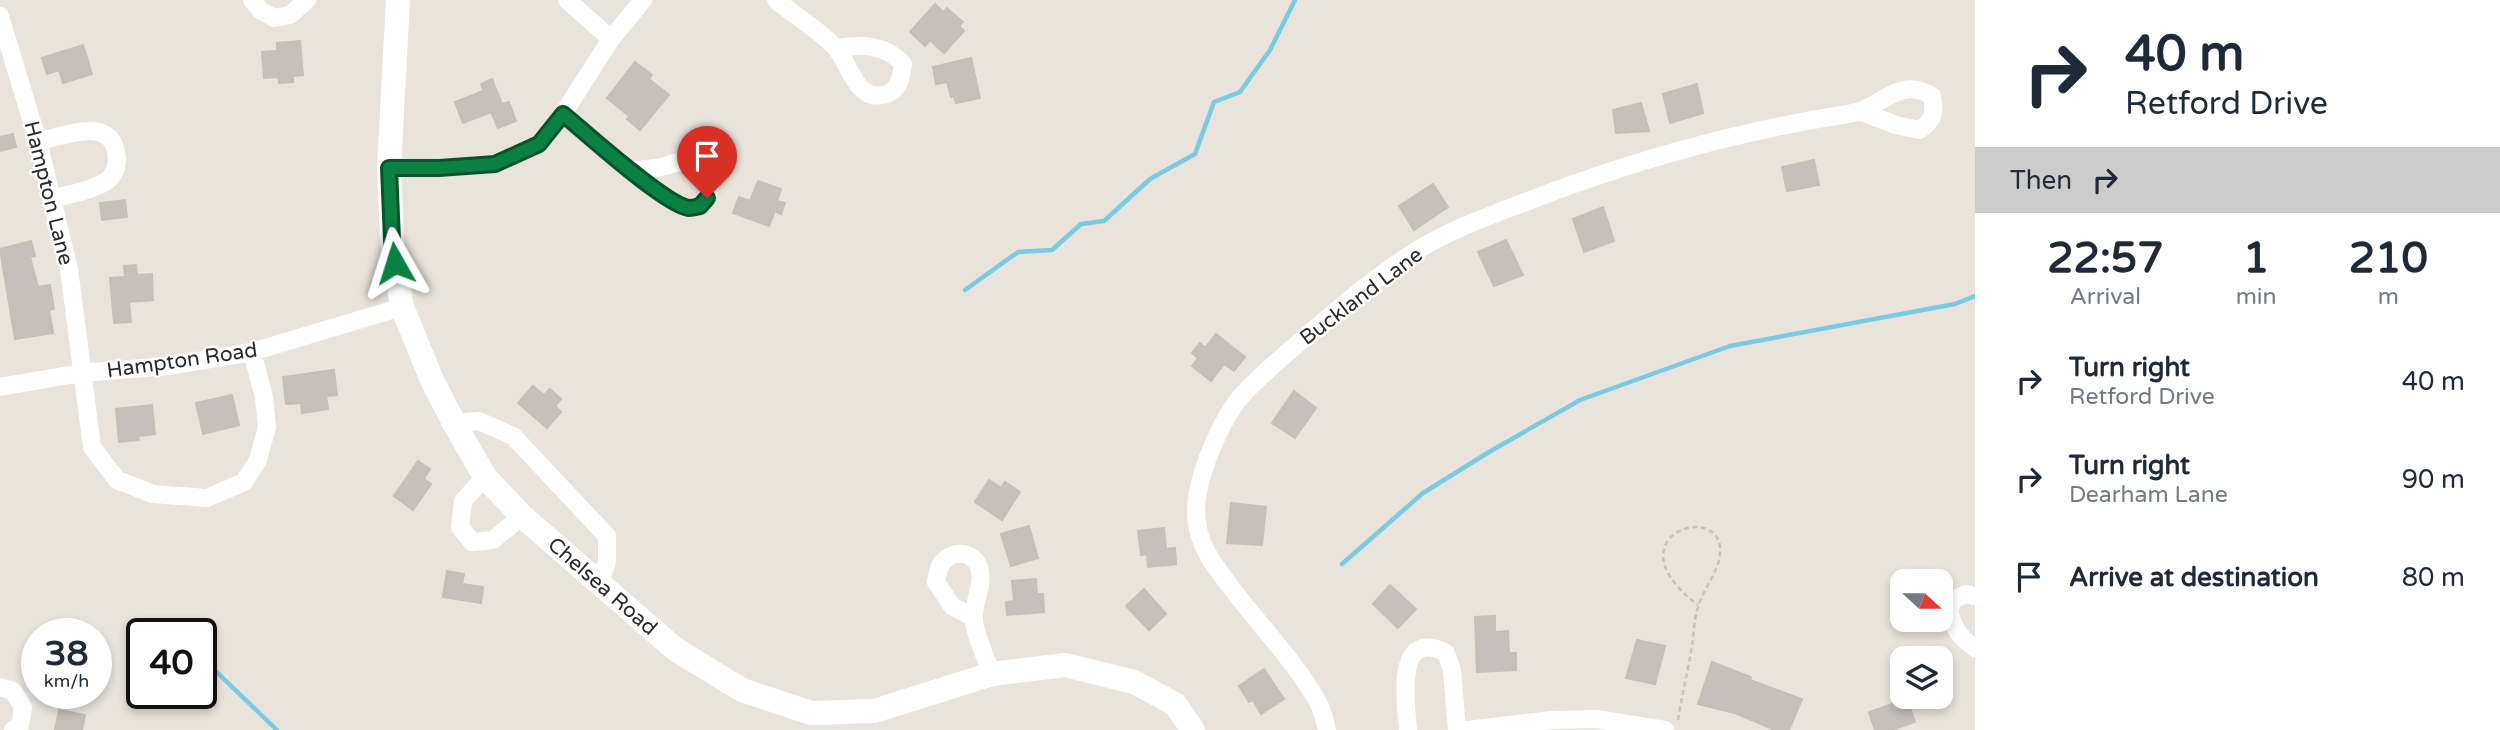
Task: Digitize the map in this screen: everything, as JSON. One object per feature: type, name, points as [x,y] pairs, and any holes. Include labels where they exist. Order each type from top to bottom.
[{"type":"street","points":[[252,0],[260,10],[274,18],[289,15],[307,0]]},
{"type":"street","name":"Chelsea Road","points":[[398,0],[389,168],[392,240],[402,307],[432,380],[485,477],[522,516],[675,649],[742,690],[809,722],[874,711],[992,674],[1065,665],[1134,682],[1175,705],[1193,730]]},
{"type":"street","points":[[567,0],[611,39]]},
{"type":"street","points":[[389,168],[495,164],[539,144],[563,114],[611,39],[643,0]]},
{"type":"street","points":[[776,0],[836,48]]},
{"type":"street","name":"Hampton Lane","points":[[0,16],[38,142],[69,269],[92,447],[117,480],[153,494],[207,498],[244,482],[258,460],[267,426],[264,397],[252,352]]},
{"type":"street","name":"Buckland Lane","points":[[1327,730],[1319,704],[1282,650],[1216,568],[1203,544],[1195,517],[1197,495],[1205,468],[1221,429],[1243,394],[1367,286],[1421,248],[1474,222],[1565,187],[1703,143],[1804,121],[1862,112]]},
{"type":"street","points":[[563,114],[632,171]]},
{"type":"street","points":[[38,142],[89,130],[101,132],[111,139],[116,151],[117,165],[112,177],[103,184],[53,199]]},
{"type":"street","name":"Hampton Road","points":[[0,387],[81,373],[168,366],[252,352],[402,307]]},
{"type":"street","points":[[454,423],[479,421],[513,436],[607,536],[607,562],[599,584]]},
{"type":"street","points":[[485,477],[463,501],[460,527],[472,542],[493,540],[522,516]]},
{"type":"street","points":[[1975,596],[1966,594],[1954,599],[1949,610],[1952,623],[1962,639],[1975,648]]},
{"type":"street","points":[[974,618],[992,674]]},
{"type":"street","points":[[1408,730],[1405,673],[1411,658],[1420,649],[1433,646],[1446,653],[1452,670],[1457,730]]},
{"type":"street","points":[[0,687],[13,691],[23,707],[20,726],[13,730]]},
{"type":"street","points":[[1467,730],[1551,720],[1596,719],[1665,730]]},
{"type":"path","points":[[1676,730],[1698,605],[1720,559],[1717,539],[1708,529],[1683,527],[1672,534],[1663,550],[1664,569],[1684,594],[1698,605]]},
{"type":"building","points":[[935,4],[943,12],[947,8],[963,22],[959,26],[964,31],[944,53],[930,40],[925,46],[910,32]]},
{"type":"building","points":[[300,41],[303,75],[293,76],[293,82],[279,83],[278,77],[264,78],[262,52],[277,51],[277,43]]},
{"type":"building","points":[[83,45],[92,74],[63,83],[59,70],[47,74],[42,58]]},
{"type":"building","points":[[971,58],[980,98],[956,103],[954,96],[951,97],[947,82],[936,84],[933,67]]},
{"type":"building","points":[[635,62],[652,75],[649,79],[669,95],[640,130],[627,119],[629,116],[607,98]]},
{"type":"building","points":[[492,79],[502,104],[509,102],[516,121],[498,128],[491,112],[463,123],[455,102],[483,91],[481,84]]},
{"type":"building","points":[[1697,84],[1703,113],[1670,123],[1663,94]]},
{"type":"building","points":[[1641,103],[1649,131],[1616,133],[1613,110]]},
{"type":"building","points":[[13,134],[16,147],[0,151],[0,137]]},
{"type":"building","points":[[1814,160],[1819,185],[1787,191],[1782,167]]},
{"type":"building","points":[[758,181],[781,189],[777,201],[785,203],[781,214],[775,211],[769,226],[733,213],[739,197],[750,201]]},
{"type":"building","points":[[1433,184],[1448,207],[1414,230],[1399,206]]},
{"type":"building","points":[[125,200],[127,217],[102,220],[100,203]]},
{"type":"building","points":[[1603,207],[1614,241],[1584,252],[1573,219]]},
{"type":"building","points":[[1506,240],[1523,275],[1494,286],[1478,252]]},
{"type":"building","points":[[31,241],[35,256],[30,257],[38,287],[50,285],[54,309],[49,310],[53,333],[15,339],[0,249]]},
{"type":"building","points":[[136,265],[137,275],[152,274],[153,300],[129,302],[131,322],[114,323],[110,278],[125,277],[124,266]]},
{"type":"building","points":[[1216,334],[1245,357],[1234,371],[1224,364],[1211,381],[1192,366],[1198,358],[1192,353],[1200,343],[1205,348]]},
{"type":"building","points":[[334,370],[337,395],[326,396],[328,409],[302,413],[301,403],[286,404],[283,377]]},
{"type":"building","points":[[533,386],[544,395],[550,389],[561,399],[555,406],[561,412],[547,428],[518,403]]},
{"type":"building","points":[[1294,391],[1316,408],[1295,438],[1272,423]]},
{"type":"building","points":[[232,395],[239,425],[203,434],[196,403]]},
{"type":"building","points":[[152,405],[155,434],[138,436],[139,440],[119,442],[116,409]]},
{"type":"building","points":[[418,461],[430,469],[424,479],[431,484],[413,510],[394,496]]},
{"type":"building","points":[[989,480],[1001,488],[1005,482],[1020,492],[1002,520],[975,502]]},
{"type":"building","points":[[1231,503],[1266,507],[1262,545],[1227,543]]},
{"type":"building","points":[[1029,526],[1038,558],[1011,566],[1001,534]]},
{"type":"building","points":[[1164,528],[1166,549],[1175,548],[1176,564],[1148,567],[1147,554],[1141,555],[1138,531]]},
{"type":"building","points":[[447,571],[464,574],[462,584],[483,587],[481,603],[443,597]]},
{"type":"building","points":[[1036,579],[1037,594],[1043,594],[1044,612],[1007,615],[1006,602],[1014,601],[1012,581]]},
{"type":"building","points":[[1390,585],[1416,609],[1398,628],[1373,604]]},
{"type":"building","points":[[1144,589],[1166,614],[1149,630],[1126,606]]},
{"type":"building","points":[[1495,616],[1495,632],[1508,631],[1509,653],[1516,653],[1516,670],[1477,672],[1475,617]]},
{"type":"building","points":[[1637,640],[1665,646],[1655,684],[1626,678]]},
{"type":"building","points":[[1712,662],[1751,677],[1750,680],[1802,699],[1789,730],[1775,730],[1735,713],[1698,704]]},
{"type":"building","points":[[1264,669],[1284,699],[1261,714],[1253,700],[1249,702],[1239,686]]},
{"type":"building","points":[[1890,705],[1890,709],[1910,709],[1915,722],[1892,730],[1875,730],[1869,712]]},
{"type":"building","points":[[59,710],[85,715],[82,730],[55,730]]},
{"type":"waterway","points":[[965,290],[1018,252],[1052,250],[1081,224],[1104,221],[1150,179],[1195,154],[1214,102],[1240,92],[1270,50],[1295,0]]},
{"type":"waterway","points":[[1342,564],[1423,493],[1580,400],[1730,346],[1955,304],[1975,296]]},
{"type":"waterway","points":[[217,672],[277,730]]},
{"type":"route","points":[[395,263],[389,168],[495,164],[539,144],[563,114],[641,178],[674,201],[689,208],[700,206],[707,198]]}]
